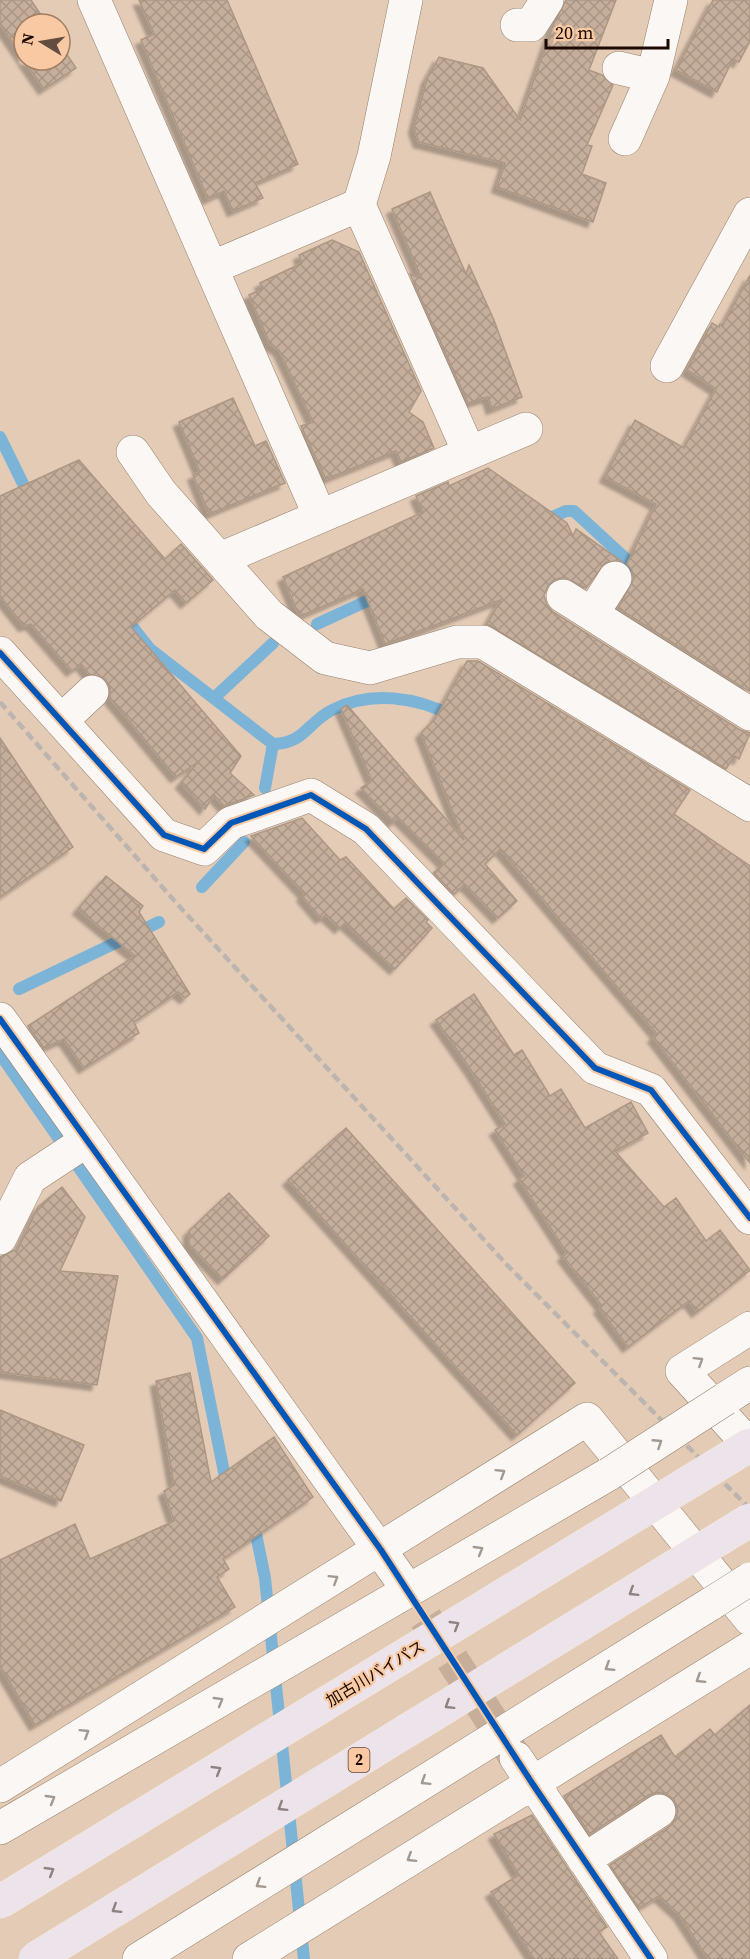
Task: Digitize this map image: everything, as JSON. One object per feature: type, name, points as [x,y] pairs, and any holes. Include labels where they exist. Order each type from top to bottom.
[{"type":"highway","name":"加古川バイパス","points":[[0,1902],[750,1445]]},
{"type":"highway","name":"2","points":[[35,1959],[750,1521]]},
{"type":"street","points":[[94,0],[319,514]]},
{"type":"street","points":[[406,0],[374,156],[359,205],[469,452]]},
{"type":"street","points":[[516,25],[531,25],[547,0]]},
{"type":"street","points":[[625,139],[653,76],[671,0]]},
{"type":"street","points":[[619,68],[653,76]]},
{"type":"street","points":[[211,268],[359,205]]},
{"type":"street","points":[[668,366],[750,214]]},
{"type":"street","points":[[220,559],[319,514],[526,429]]},
{"type":"street","points":[[133,452],[161,493],[269,615],[325,658],[370,668],[457,642],[483,642],[750,806]]},
{"type":"street","points":[[592,614],[615,578]]},
{"type":"street","points":[[564,596],[749,712]]},
{"type":"street","points":[[0,653],[164,835],[204,849],[231,823],[311,795],[366,829],[439,902],[595,1068],[651,1090],[750,1218]]},
{"type":"street","points":[[61,721],[92,692]]},
{"type":"street","points":[[0,1019],[84,1142],[399,1577]]},
{"type":"street","points":[[0,1238],[30,1178],[84,1142]]},
{"type":"street","points":[[750,1328],[682,1371],[750,1445]]},
{"type":"street","points":[[0,1828],[609,1474],[738,1391]]},
{"type":"street","points":[[0,1786],[381,1550],[587,1419],[750,1619]]},
{"type":"street","points":[[139,1959],[750,1579]]},
{"type":"street","points":[[249,1959],[317,1917],[524,1771],[750,1648]]},
{"type":"street","points":[[524,1771],[651,1959]]},
{"type":"street","points":[[584,1860],[659,1811]]},
{"type":"building","points":[[0,0],[31,0],[39,12],[12,12],[12,42],[0,24]]},
{"type":"building","points":[[139,0],[227,0],[298,164],[255,183],[263,198],[233,211],[224,191],[208,199],[141,40],[154,34]]},
{"type":"building","points":[[566,0],[616,0],[589,70],[602,75],[613,85],[587,145],[592,146],[582,174],[606,183],[593,222],[497,187],[505,163],[419,142],[414,128],[427,79],[439,57],[483,68],[520,120],[553,25]]},
{"type":"building","points":[[713,0],[750,0],[750,41],[739,62],[733,59],[717,92],[676,70]]},
{"type":"building","points":[[32,72],[70,72],[44,89]]},
{"type":"building","points":[[430,192],[466,274],[469,265],[494,320],[522,397],[492,409],[488,397],[468,403],[410,274],[422,279],[392,209]]},
{"type":"building","points":[[332,240],[359,252],[421,391],[409,412],[423,422],[434,448],[401,462],[396,451],[326,479],[301,426],[313,422],[279,350],[270,344],[249,295],[262,289],[260,283],[302,263],[299,255]]},
{"type":"building","points":[[750,275],[750,692],[618,608],[634,579],[632,570],[627,564],[656,504],[605,477],[635,420],[684,448],[716,389],[687,370],[712,323],[719,327],[720,324],[723,325]]},
{"type":"building","points":[[233,398],[255,446],[266,441],[285,483],[209,514],[193,475],[200,472],[179,422]]},
{"type":"building","points":[[79,460],[165,559],[181,544],[213,580],[186,603],[175,590],[131,627],[241,756],[230,773],[254,795],[224,806],[214,795],[205,809],[181,783],[198,762],[176,777],[110,698],[110,688],[105,679],[89,674],[81,664],[72,671],[31,624],[24,626],[0,596],[0,496]]},
{"type":"building","points":[[488,468],[567,523],[573,536],[576,529],[621,561],[606,562],[586,588],[564,577],[554,580],[544,595],[547,605],[553,612],[740,730],[750,733],[739,759],[734,756],[726,769],[487,624],[501,600],[385,644],[363,589],[299,615],[283,577],[423,512],[416,496],[448,482],[449,486]]},
{"type":"building","points":[[467,661],[478,661],[690,790],[674,814],[750,866],[750,1163],[653,1037],[657,1034],[500,849],[485,864],[517,901],[498,918],[465,884],[454,894],[434,873],[444,863],[398,817],[394,822],[361,788],[372,781],[341,709],[347,705],[464,840],[421,733],[435,719]]},
{"type":"building","points":[[0,738],[73,847],[0,897]]},
{"type":"building","points":[[302,818],[340,860],[346,857],[394,909],[406,898],[428,920],[426,922],[432,928],[395,969],[345,923],[340,928],[326,915],[321,918],[302,896],[305,894],[251,836]]},
{"type":"building","points":[[106,876],[143,906],[139,912],[190,994],[185,998],[178,992],[134,1022],[139,1033],[84,1068],[64,1039],[44,1048],[28,1026],[135,956],[78,909]]},
{"type":"building","points":[[474,994],[514,1055],[522,1050],[550,1096],[561,1089],[585,1128],[631,1102],[648,1133],[615,1151],[664,1207],[676,1198],[706,1241],[720,1230],[750,1270],[697,1312],[689,1301],[628,1347],[599,1308],[602,1306],[563,1256],[567,1253],[519,1179],[524,1176],[495,1130],[505,1124],[436,1020]]},
{"type":"building","points":[[346,1128],[575,1383],[517,1435],[288,1180]]},
{"type":"building","points":[[62,1187],[85,1217],[60,1271],[118,1276],[97,1385],[0,1372],[0,1257],[14,1250],[17,1251],[38,1207]]},
{"type":"building","points":[[229,1193],[269,1236],[223,1279],[189,1244],[189,1231]]},
{"type":"building","points":[[190,1373],[211,1482],[274,1437],[313,1497],[223,1559],[229,1569],[217,1577],[235,1607],[35,1725],[0,1666],[0,1560],[75,1524],[90,1559],[174,1521],[164,1491],[174,1485],[156,1381]]},
{"type":"building","points":[[0,1410],[84,1445],[61,1501],[0,1476]]},
{"type":"building","points":[[750,1705],[750,1959],[708,1959],[679,1914],[659,1896],[639,1908],[610,1865],[670,1826],[676,1819],[678,1811],[674,1800],[667,1794],[659,1792],[649,1795],[590,1834],[564,1796],[661,1735],[675,1757],[710,1729],[715,1735]]},
{"type":"building","points":[[532,1815],[607,1927],[599,1932],[618,1959],[534,1959],[491,1892],[519,1875],[494,1834]]},
{"type":"waterway","points":[[0,437],[30,498]]},
{"type":"waterway","points":[[541,522],[566,511],[574,511],[638,570]]},
{"type":"waterway","points":[[317,624],[380,595]]},
{"type":"waterway","points":[[123,615],[150,649],[273,744],[292,740],[332,710],[362,700],[378,698],[409,700],[453,716]]},
{"type":"waterway","points":[[214,698],[273,643]]},
{"type":"waterway","points":[[265,788],[273,744]]},
{"type":"waterway","points":[[202,887],[244,842]]},
{"type":"waterway","points":[[19,989],[159,922]]},
{"type":"waterway","points":[[0,1054],[197,1338],[225,1477],[231,1487]]},
{"type":"waterway","points":[[249,1521],[256,1534],[265,1578],[304,1959]]},
{"type":"tunnel","points":[[399,1577],[515,1757]]},
{"type":"railway","points":[[0,702],[179,906],[508,1266],[750,1509]]},
{"type":"cycle path","points":[[0,653],[164,835],[204,849],[231,823],[311,795],[366,829],[595,1068],[651,1090],[750,1218]]},
{"type":"cycle path","points":[[0,1019],[381,1550],[532,1783],[651,1959]]}]
